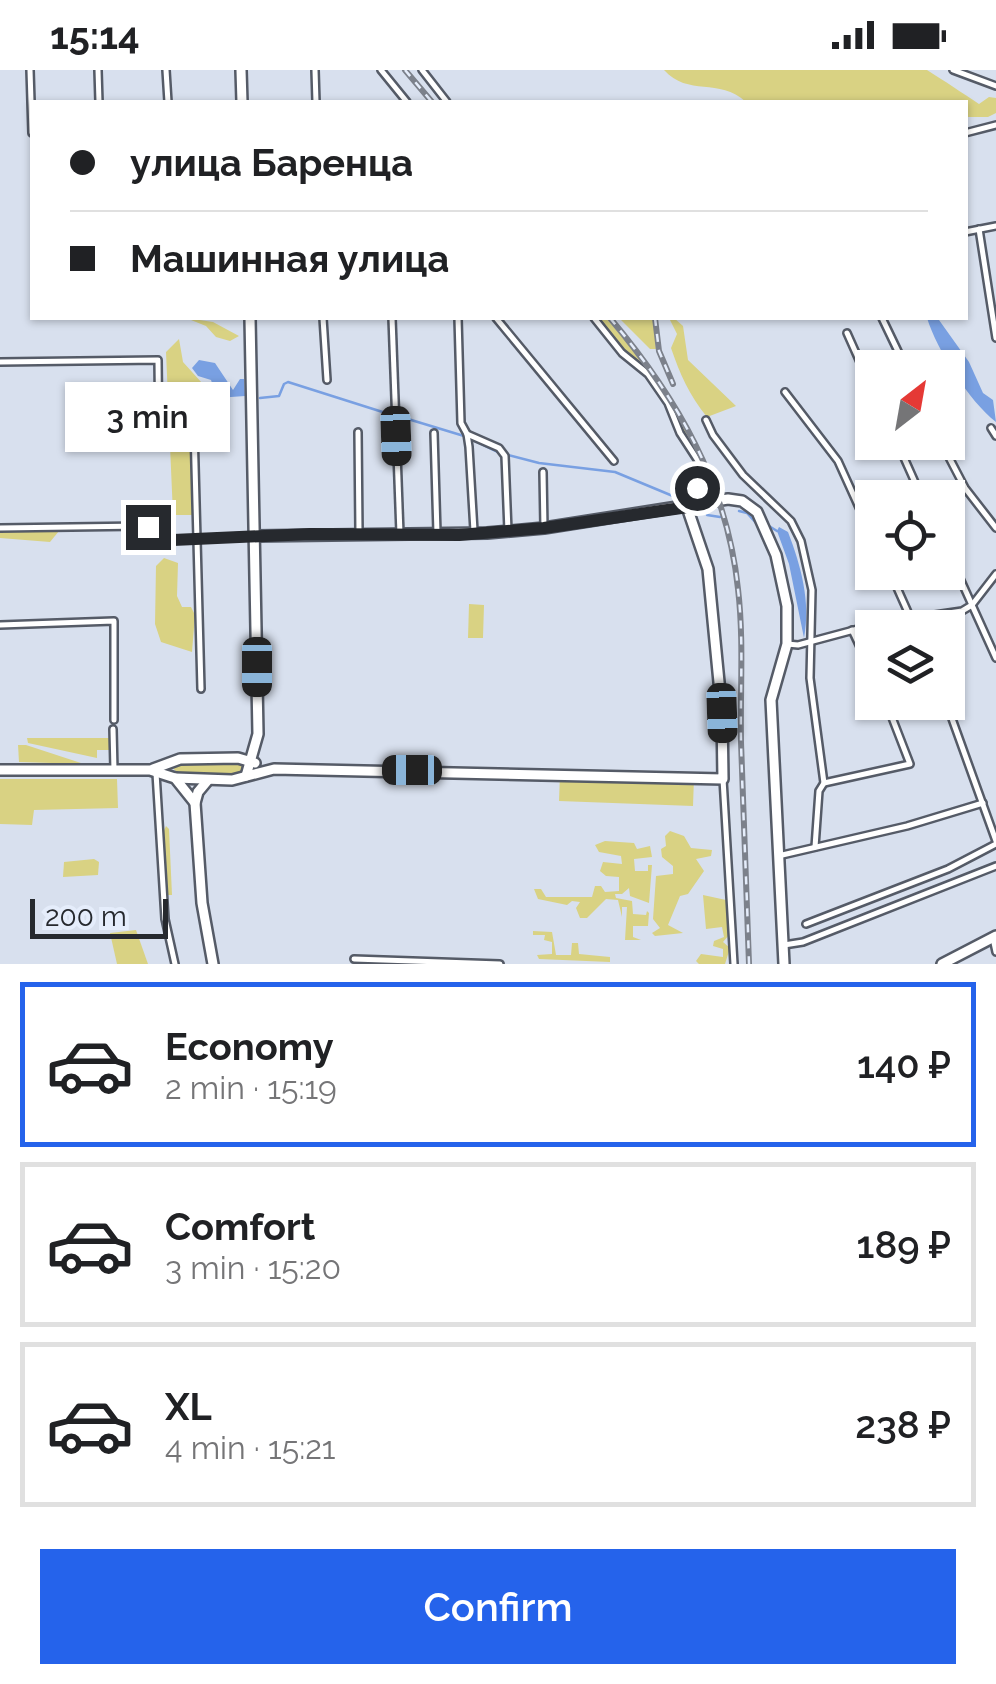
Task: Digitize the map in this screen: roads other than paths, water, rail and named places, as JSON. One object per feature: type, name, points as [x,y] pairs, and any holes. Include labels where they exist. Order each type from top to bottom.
[{"type":"street","points":[[30,70],[31,100]]},
{"type":"street","points":[[98,70],[99,100]]},
{"type":"street","points":[[166,70],[168,100]]},
{"type":"street","points":[[240,70],[242,100]]},
{"type":"street","points":[[315,70],[316,100]]},
{"type":"street","points":[[381,70],[405,100]]},
{"type":"street","points":[[422,70],[446,100]]},
{"type":"street","points":[[953,70],[996,86]]},
{"type":"street","points":[[968,132],[996,125]]},
{"type":"street","points":[[968,231],[996,226]]},
{"type":"street","points":[[979,229],[996,338]]},
{"type":"street","points":[[246,776],[256,747],[250,320]]},
{"type":"street","points":[[324,320],[327,380]]},
{"type":"street","points":[[392,320],[400,536]]},
{"type":"street","points":[[458,320],[461,423],[467,434],[474,534]]},
{"type":"street","points":[[498,320],[614,460]]},
{"type":"street","points":[[596,320],[622,353],[648,374],[704,470],[691,506],[710,580],[722,713],[734,964]]},
{"type":"street","points":[[883,320],[897,350]]},
{"type":"street","points":[[847,332],[855,351]]},
{"type":"street","points":[[0,362],[158,360],[159,446]]},
{"type":"street","points":[[785,392],[838,460],[855,498]]},
{"type":"street","points":[[706,420],[723,449],[767,501],[791,520],[801,540],[812,590],[810,678],[824,783]]},
{"type":"street","points":[[194,428],[201,688]]},
{"type":"street","points":[[990,428],[996,436]]},
{"type":"street","points":[[358,432],[359,535]]},
{"type":"street","points":[[434,433],[437,536]]},
{"type":"street","points":[[467,434],[500,448],[505,456],[508,531]]},
{"type":"street","points":[[950,460],[965,488],[996,528]]},
{"type":"street","points":[[543,472],[544,528]]},
{"type":"street","points":[[0,528],[143,526],[173,540],[437,536],[544,528],[735,500],[757,512],[784,582],[787,644],[771,700],[784,964]]},
{"type":"street","points":[[757,512],[767,501]]},
{"type":"street","points":[[964,610],[996,574]]},
{"type":"street","points":[[965,590],[996,658]]},
{"type":"street","points":[[0,625],[114,621],[114,720]]},
{"type":"street","points":[[787,644],[798,646],[855,629]]},
{"type":"street","points":[[852,630],[855,636]]},
{"type":"street","points":[[814,847],[818,791],[824,783],[910,764],[893,720]]},
{"type":"street","points":[[806,924],[948,869],[996,842],[953,720]]},
{"type":"street","points":[[113,729],[114,770]]},
{"type":"street","points":[[238,758],[256,747]]},
{"type":"street","points":[[153,771],[173,762],[238,758],[274,769],[724,779]]},
{"type":"street","points":[[173,762],[169,770],[195,803]]},
{"type":"street","points":[[0,770],[153,771],[173,777],[232,780],[274,769]]},
{"type":"street","points":[[153,771],[165,920],[174,964]]},
{"type":"street","points":[[208,780],[195,803],[202,904],[214,964]]},
{"type":"street","points":[[778,856],[907,826],[983,803]]},
{"type":"street","points":[[782,945],[804,942],[996,866]]},
{"type":"street","points":[[942,964],[994,937],[996,952]]},
{"type":"street","points":[[354,959],[500,964]]},
{"type":"water","points":[[928,320],[939,320],[960,350],[941,350]]},
{"type":"water","points":[[965,356],[983,393],[993,400],[996,422],[965,388]]},
{"type":"water","points":[[199,360],[215,363],[233,390],[244,379],[245,396],[217,398],[211,380],[198,376],[192,368]]},
{"type":"water","points":[[779,527],[788,532],[801,571],[806,611],[804,638],[789,564],[777,531]]},
{"type":"waterway","points":[[260,398],[279,396],[288,382],[392,415]]},
{"type":"waterway","points":[[398,416],[464,436]]},
{"type":"waterway","points":[[471,439],[500,453]]},
{"type":"waterway","points":[[508,455],[539,463],[615,472],[680,499]]},
{"type":"waterway","points":[[739,511],[756,523]]},
{"type":"waterway","points":[[707,515],[720,517]]},
{"type":"waterway","points":[[769,526],[777,531]]},
{"type":"railway","points":[[405,70],[430,100]]},
{"type":"railway","points":[[612,320],[657,379],[695,444],[723,513],[732,550],[741,627],[749,964]]},
{"type":"railway","points":[[655,320],[659,351],[673,384]]}]
